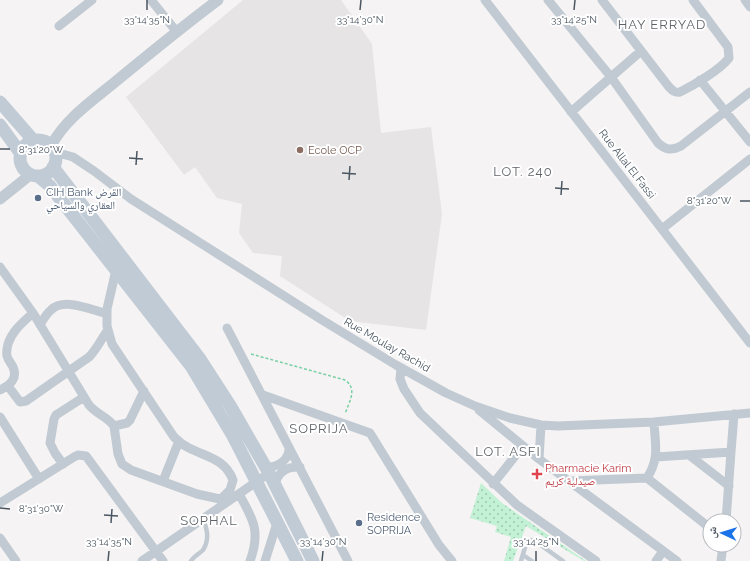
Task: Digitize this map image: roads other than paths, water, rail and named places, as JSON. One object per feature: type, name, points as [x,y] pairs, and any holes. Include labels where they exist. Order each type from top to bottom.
[{"type":"main road","points":[[0,102],[34,141]]},
{"type":"main road","points":[[0,125],[20,154],[21,165],[24,170],[50,186],[191,366],[233,436],[297,561]]},
{"type":"main road","points":[[20,154],[26,145],[34,141],[43,141],[200,359],[231,407],[270,475],[313,561]]},
{"type":"main road","points":[[34,175],[49,172],[53,156]]},
{"type":"street","points":[[59,26],[92,0]]},
{"type":"street","points":[[151,0],[176,31]]},
{"type":"street","points":[[53,156],[56,134],[75,115],[176,31],[218,0]]},
{"type":"street","name":"Rue Allal El Fassi","points":[[485,0],[750,343]]},
{"type":"street","points":[[548,0],[611,78],[658,143],[664,148],[669,150],[681,146],[750,92]]},
{"type":"street","points":[[602,0],[673,91],[680,92],[725,63],[729,58],[728,47],[693,0]]},
{"type":"street","points":[[745,0],[750,7]]},
{"type":"street","points":[[571,112],[641,51]]},
{"type":"street","points":[[700,80],[750,142]]},
{"type":"street","name":"Rue Moulay Rachid","points":[[53,156],[62,154],[73,157],[131,199],[322,320],[401,368],[446,393],[475,406],[510,418],[541,425],[594,425],[654,422],[750,413]]},
{"type":"street","points":[[662,229],[750,159]]},
{"type":"street","points":[[0,199],[34,175]]},
{"type":"street","points":[[0,267],[3,278],[33,313],[93,410],[112,422],[114,426],[118,454],[122,464],[131,470],[197,494],[224,500],[239,494],[257,481],[270,475],[280,473],[293,467],[300,467]]},
{"type":"street","points":[[116,270],[111,287],[107,314],[107,326],[112,344],[174,437],[188,448],[211,456],[221,463],[230,472],[233,480],[230,490],[224,500],[203,519],[142,561]]},
{"type":"street","points":[[40,325],[49,312],[57,305],[77,305],[107,314]]},
{"type":"street","points":[[33,313],[18,326],[10,338],[7,349],[7,356],[15,374],[14,380],[4,388],[20,402],[23,402],[89,357],[94,352],[108,330]]},
{"type":"street","points":[[227,328],[348,561]]},
{"type":"street","points":[[401,368],[400,379],[404,389],[420,413],[493,484],[517,505],[596,561]]},
{"type":"street","points":[[114,426],[127,423],[130,420],[144,391]]},
{"type":"street","points":[[263,395],[366,432],[373,438],[439,545],[452,561]]},
{"type":"street","points":[[63,464],[50,443],[54,419],[56,415],[84,397]]},
{"type":"street","points":[[475,406],[539,459],[677,561]]},
{"type":"street","points":[[727,513],[734,414]]},
{"type":"street","points":[[0,417],[39,479]]},
{"type":"street","points":[[647,478],[653,468],[656,457],[654,422]]},
{"type":"street","points":[[539,459],[541,425]]},
{"type":"street","points":[[162,482],[180,441]]},
{"type":"street","points":[[493,484],[523,446]]},
{"type":"street","points":[[270,475],[276,466],[288,456],[289,447]]},
{"type":"street","points":[[656,457],[731,452]]},
{"type":"street","points":[[0,504],[78,455],[86,456],[163,561]]},
{"type":"street","points":[[689,455],[729,486]]},
{"type":"street","points":[[570,481],[647,478],[702,522]]},
{"type":"street","points":[[239,494],[253,519],[256,530],[253,553],[250,561]]},
{"type":"street","points":[[265,561],[277,523]]},
{"type":"street","points":[[0,538],[16,561]]},
{"type":"street","points":[[656,561],[663,551]]},
{"type":"lane","points":[[191,561],[203,550],[208,536],[208,530],[203,519]]},
{"type":"lane","points":[[521,561],[527,542],[533,540],[564,561]]},
{"type":"lane","points":[[523,555],[532,561]]},
{"type":"place","name":"Ecole OCP","points":[[300,150]]},
{"type":"place","name":"CIH Bank القرض العقاري والسياحي","points":[[38,198]]},
{"type":"place","name":"Pharmacie Karim صيدلية كريم","points":[[537,474]]},
{"type":"place","name":"Residence SOPRIJA","points":[[359,523]]},
{"type":"district","name":"HAY ERRYAD","points":[[662,24]]},
{"type":"district","name":"LOT. 240","points":[[523,171]]},
{"type":"district","name":"SOPRIJA","points":[[319,428]]},
{"type":"district","name":"LOT. ASFI","points":[[508,451]]},
{"type":"district","name":"SOPHAL","points":[[209,520]]}]
